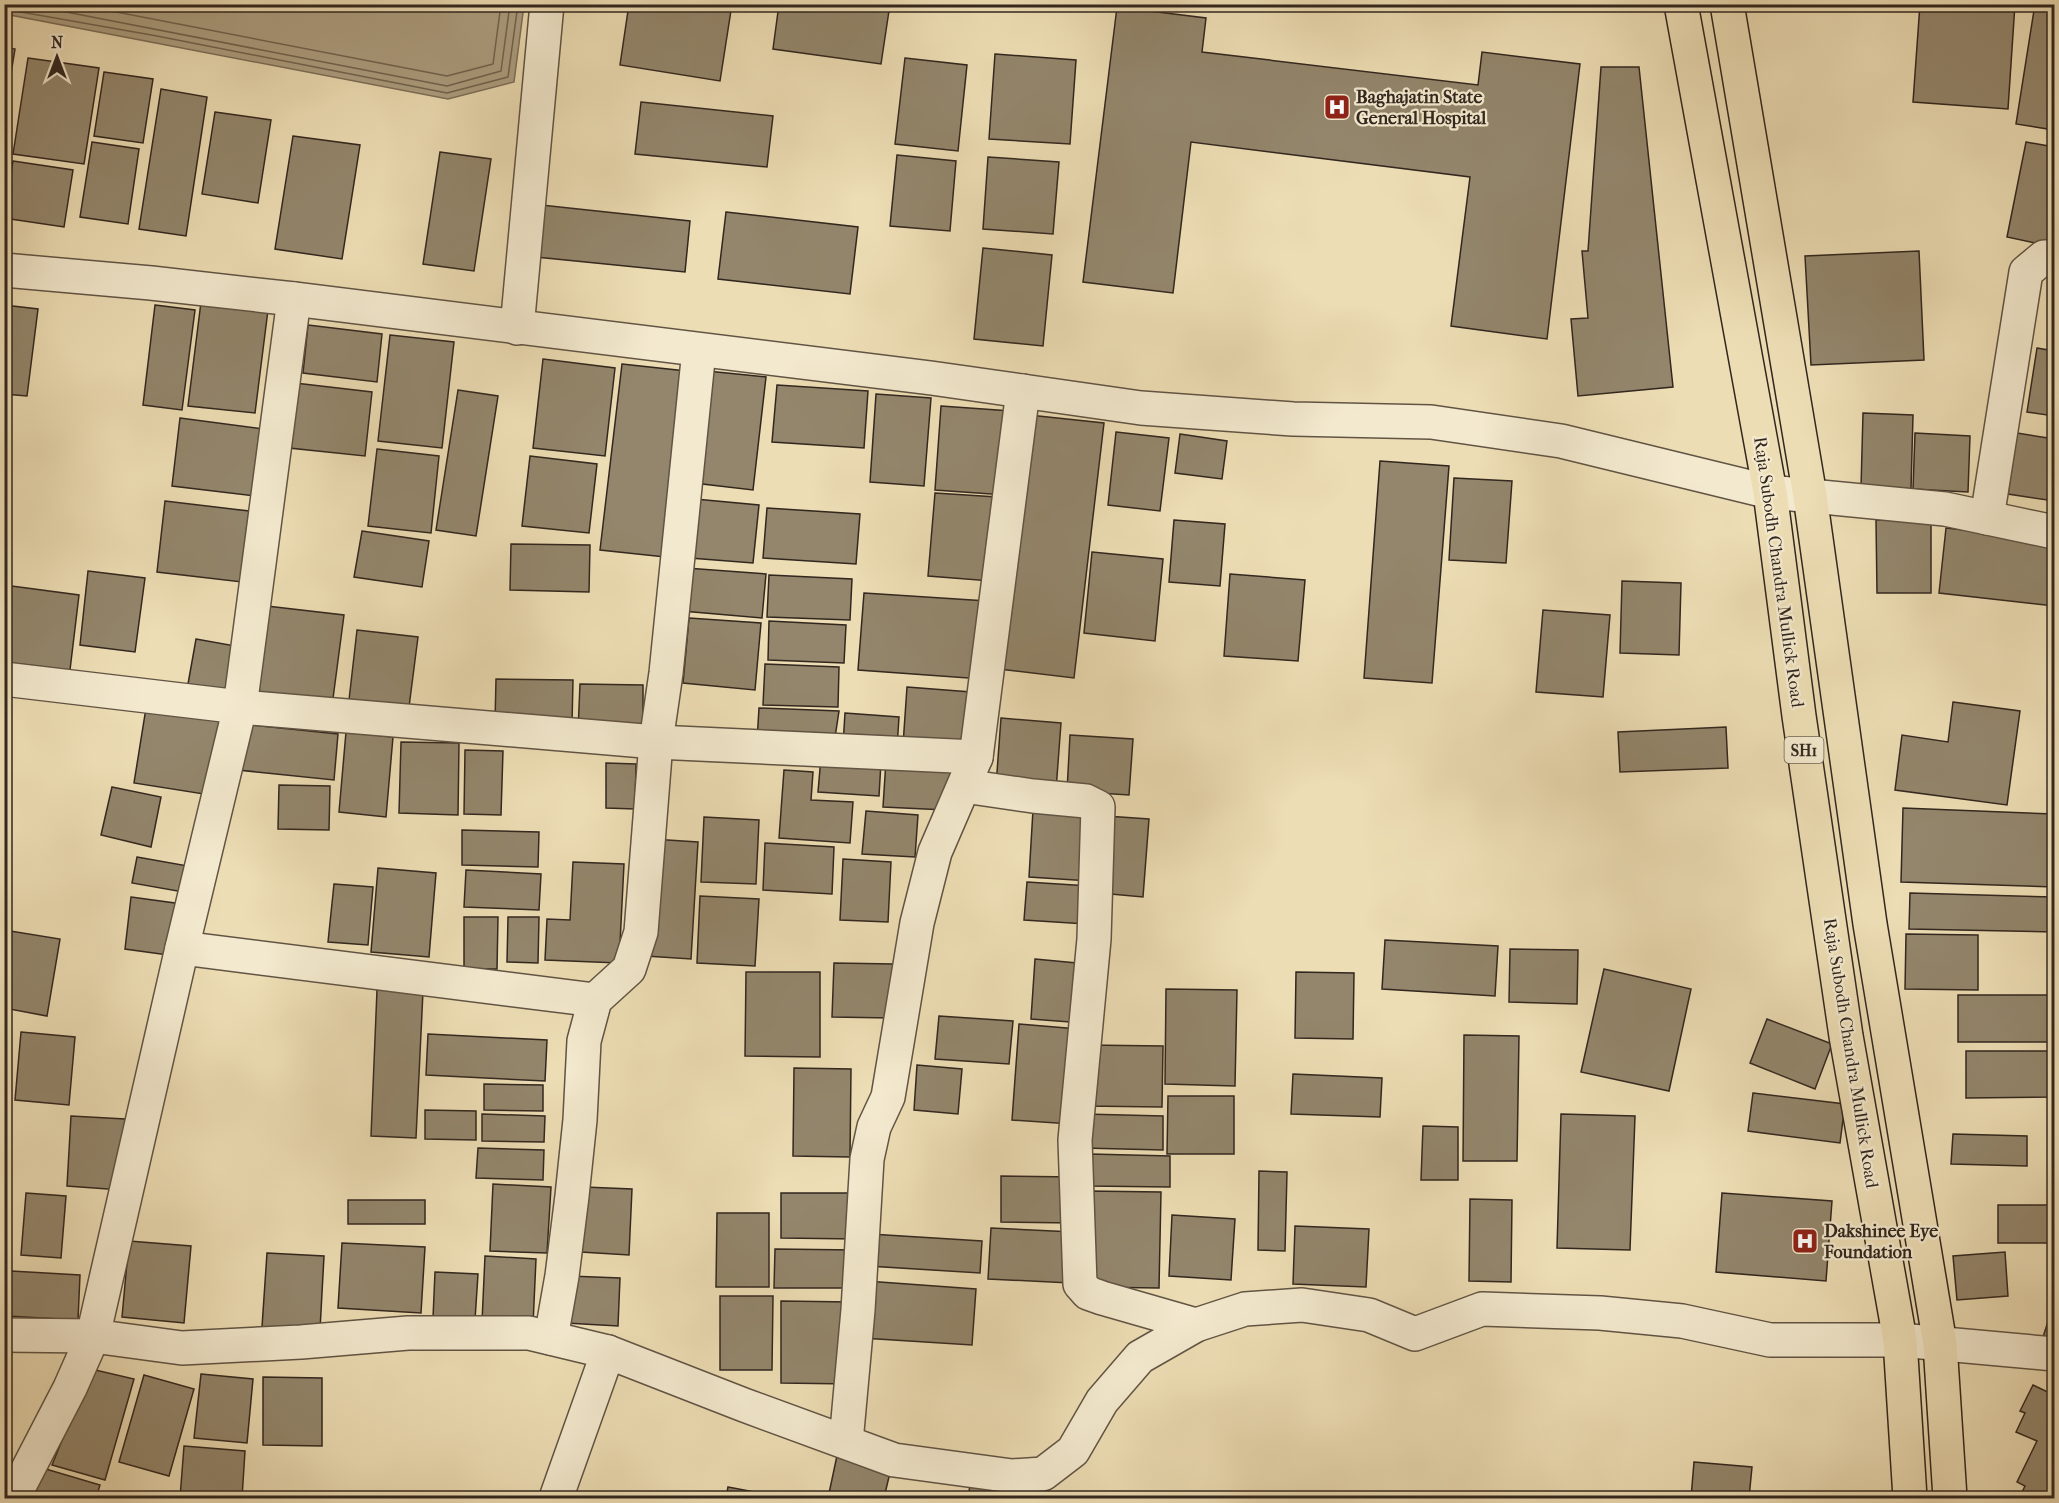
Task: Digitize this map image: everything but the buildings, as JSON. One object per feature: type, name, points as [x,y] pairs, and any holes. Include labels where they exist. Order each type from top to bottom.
[{"type":"main road","name":"Raja Subodh Chandra Mullick Road","points":[[1681,4],[1770,492],[1846,1036],[1900,1340],[1910,1498]]},
{"type":"main road","name":"SH1","points":[[1727,4],[1810,496],[1870,924],[1940,1344],[1950,1498]]},
{"type":"street","points":[[517,328],[547,4]]},
{"type":"street","points":[[1987,518],[2026,272],[2044,257],[2055,257]]},
{"type":"street","points":[[4,270],[294,299],[1153,409],[1293,419],[1431,422],[1561,441],[1770,492],[1945,509],[2055,532]]},
{"type":"street","points":[[13,1498],[70,1388],[93,1336],[240,707],[294,299]]},
{"type":"street","points":[[550,1338],[562,1276],[572,1196],[580,1120],[584,1041],[595,1000],[630,969],[641,932],[656,742],[666,672],[699,350]]},
{"type":"street","points":[[846,1442],[858,1310],[867,1159],[874,1127],[888,1097],[917,923],[935,852],[970,772],[1023,391]]},
{"type":"street","points":[[4,679],[240,707],[656,742],[970,772],[1033,796],[1086,801],[1098,807],[1094,939],[1075,1140],[1080,1284],[1088,1293],[1102,1298],[1197,1325]]},
{"type":"street","points":[[182,948],[595,1000]]},
{"type":"street","points":[[4,1335],[93,1336],[182,1348],[301,1342],[408,1333],[529,1333],[608,1352],[894,1460],[1012,1476],[1043,1474],[1073,1451],[1102,1401],[1140,1357],[1197,1325],[1245,1309],[1302,1305],[1369,1316],[1415,1334],[1482,1309],[1600,1313],[1682,1321],[1770,1340],[1900,1340],[2055,1354]]},
{"type":"street","points":[[556,1498],[608,1352]]},
{"type":"water","points":[[4,5],[524,5],[514,82],[448,99],[5,14]]},
{"type":"place","name":"Baghajatin State General Hospital","points":[[1337,107]]},
{"type":"place","name":"Dakshinee Eye Foundation","points":[[1805,1241]]}]
